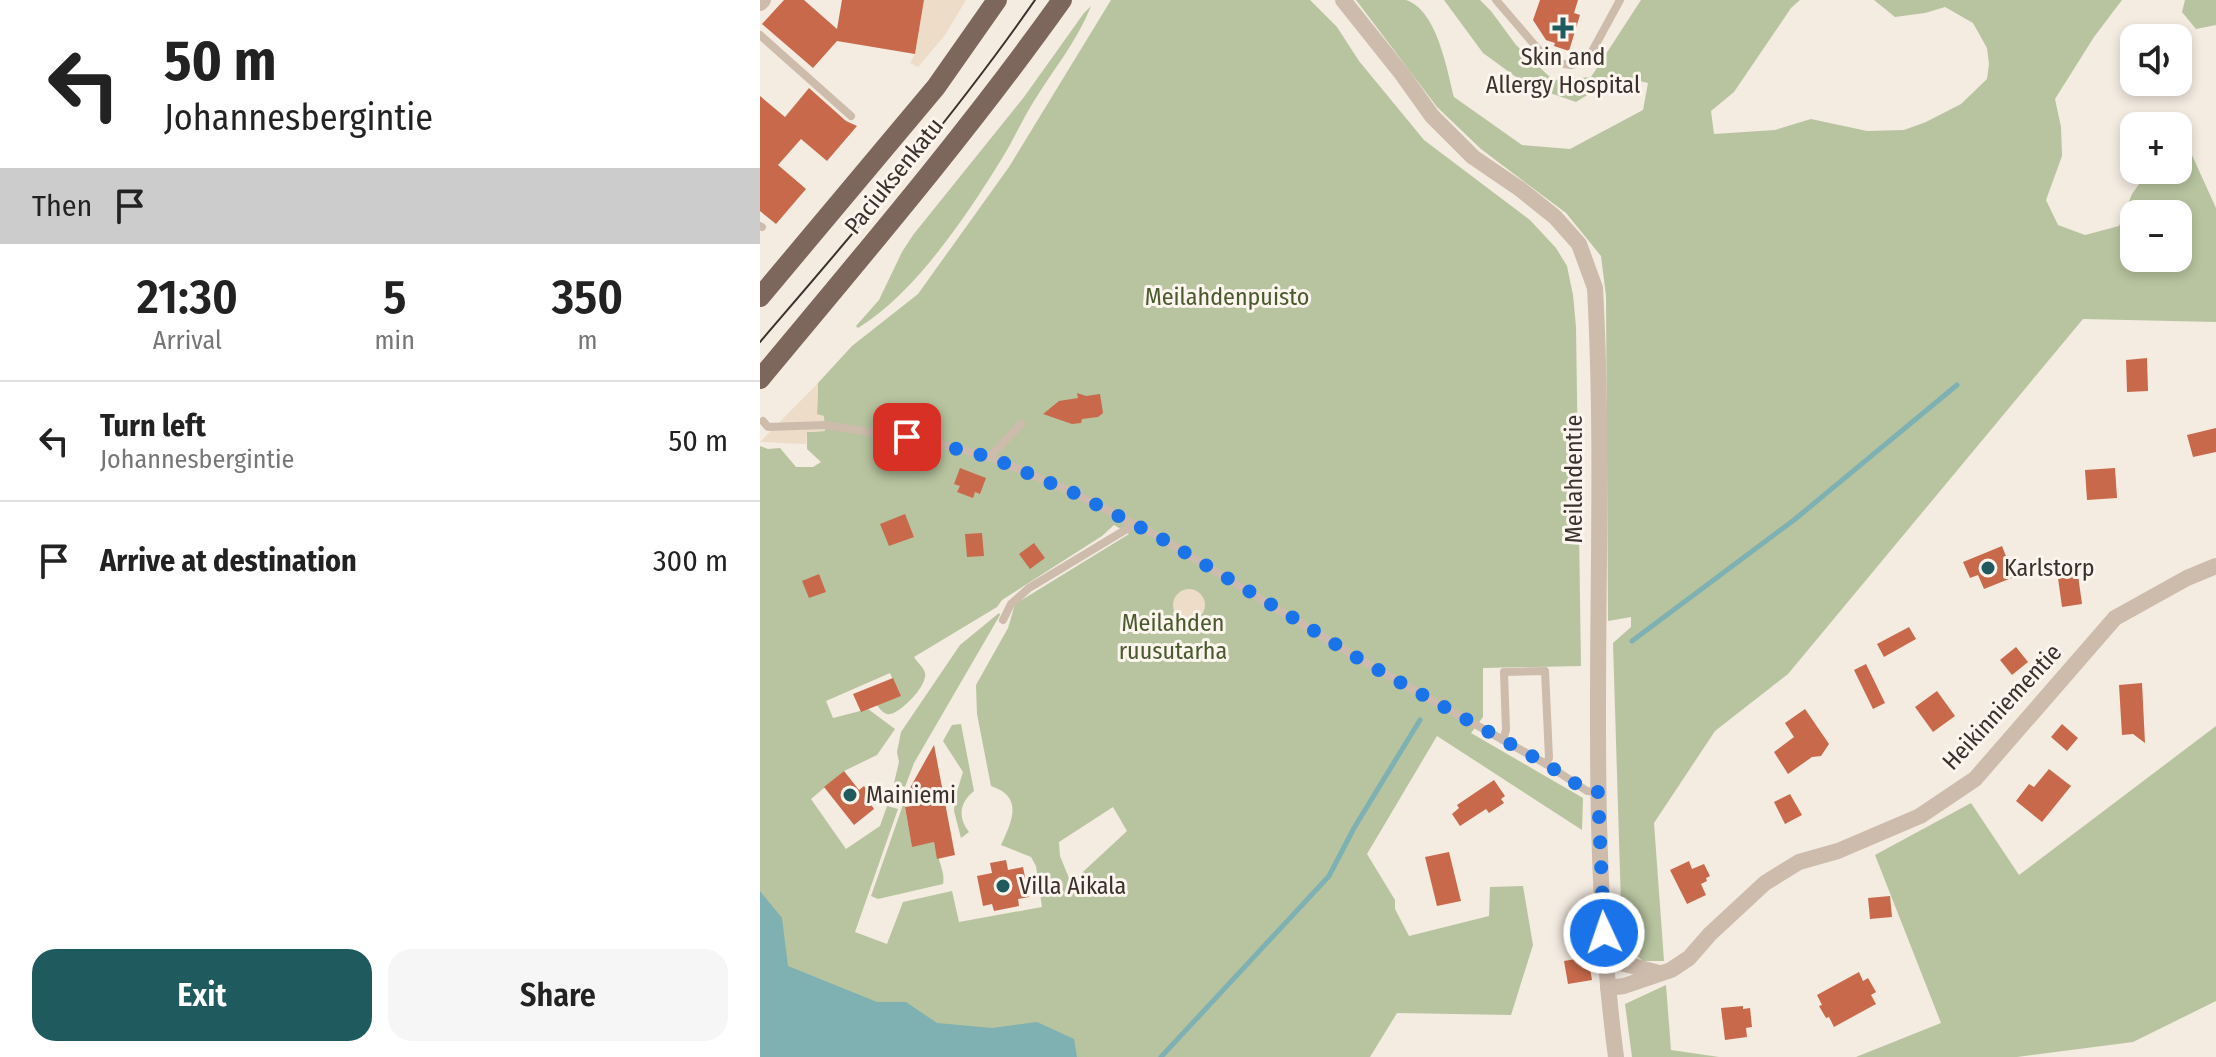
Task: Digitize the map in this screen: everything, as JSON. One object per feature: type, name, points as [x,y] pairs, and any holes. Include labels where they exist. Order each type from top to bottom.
[{"type":"main road","name":"Paciuksenkatu","points":[[760,297],[936,87],[997,0]]},
{"type":"main road","name":"Paciuksenkatu","points":[[760,379],[974,118],[1062,0]]},
{"type":"street","name":"Meilahdentie","points":[[1343,0],[1432,116],[1473,157],[1555,217],[1579,244],[1595,288],[1598,792],[1606,964],[1616,1057]]},
{"type":"street","name":"Heikinniementie","points":[[1608,988],[1624,986],[1671,970],[1689,958],[1765,883],[1787,869],[1920,816],[1975,779],[2115,618],[2187,578],[2216,566]]},
{"type":"street","points":[[1606,964],[1621,963],[1659,973]]},
{"type":"lane","points":[[1496,0],[1545,57],[1571,65],[1589,57],[1620,0]]},
{"type":"lane","points":[[760,35],[851,116]]},
{"type":"lane","points":[[763,421],[768,427],[825,425],[928,441],[990,457],[1074,493],[1135,524],[1587,791],[1598,792]]},
{"type":"lane","points":[[990,457],[1021,424]]},
{"type":"lane","points":[[1003,620],[1011,604],[1029,588],[1135,524]]},
{"type":"lane","points":[[1503,740],[1506,730],[1504,672],[1545,671],[1549,758],[1546,764]]},
{"type":"green space","name":"Meilahdenpuisto","points":[[1111,0],[1310,0],[1337,27],[1359,61],[1424,140],[1530,220],[1556,248],[1567,266],[1576,327],[1581,666],[1483,668],[1483,717],[1471,733],[1583,798],[1582,830],[1437,736],[1367,854],[1395,900],[1395,909],[1409,936],[1489,916],[1490,887],[1523,886],[1533,945],[1511,1015],[1397,1013],[1370,1057],[790,1057],[760,1051],[760,446],[780,448],[796,467],[813,467],[821,462],[807,449],[807,432],[825,431],[817,415],[818,383],[852,346],[918,294],[1009,167]],"holes":[[[1114,525],[1129,534],[1015,604],[1008,628],[976,685],[977,714],[991,786],[1008,796],[1012,803],[1009,827],[1001,845],[1031,857],[1036,866],[1042,907],[959,922],[952,891],[903,902],[887,944],[855,932],[898,809],[887,806],[880,826],[846,849],[811,799],[844,771],[877,755],[895,729],[868,709],[833,718],[826,701],[890,673],[900,696],[877,705],[887,714],[898,711],[925,679],[924,671],[914,657],[997,607],[1002,600],[1102,536]],[[1113,807],[1127,831],[1071,883],[1060,856],[1059,842]]]},
{"type":"green space","points":[[1356,0],[1406,0],[1417,6],[1426,15],[1439,42],[1454,97],[1522,145],[1570,149],[1643,110],[1648,83],[1618,76],[1576,102],[1527,85],[1483,53],[1444,0],[1480,0],[1516,45],[1553,80],[1591,77],[1641,0],[1800,0],[1791,8],[1734,92],[1711,111],[1714,134],[1775,130],[1811,119],[1867,131],[1904,130],[1961,104],[1987,79],[1987,48],[1973,23],[1945,7],[1895,17],[1874,0],[2122,0],[2094,37],[2055,99],[2061,127],[2062,156],[2046,200],[2058,225],[2085,235],[2120,224],[2120,272],[2192,272],[2192,200],[2130,200],[2139,184],[2192,184],[2192,155],[2216,208],[2216,322],[2083,319],[1788,674],[1715,731],[1654,823],[1664,961],[1643,961],[1625,945],[1621,905],[1613,643],[1631,627],[1631,617],[1608,621],[1606,296],[1601,256],[1566,213],[1481,149],[1437,107]]},
{"type":"green space","points":[[2185,0],[2216,0],[2216,25],[2196,29],[2182,12]]},
{"type":"green space","points":[[1091,6],[1065,55],[972,206],[919,275],[879,313],[858,328],[856,326],[879,300],[913,235],[1024,97]]},
{"type":"green space","points":[[999,613],[914,763],[905,787],[894,783],[901,732],[960,645]]},
{"type":"green space","points":[[961,724],[974,791],[963,805],[963,821],[969,832],[961,838],[954,811],[963,772],[943,741],[952,725]]},
{"type":"green space","points":[[2216,726],[2216,1001],[2133,1042],[2017,1057],[1856,1057],[1941,1023],[1875,855],[1971,803],[2019,875]]},
{"type":"green space","points":[[904,802],[912,846],[934,842],[943,884],[878,899],[871,896]]},
{"type":"green space","points":[[1666,985],[1671,1050],[1719,1057],[1632,1057],[1625,1004]]},
{"type":"shaded area","points":[[924,0],[966,0],[945,35],[918,67],[910,63],[915,54]]},
{"type":"shaded area","points":[[818,383],[817,414],[824,416],[825,431],[807,432],[806,444],[760,442]]},
{"type":"shaded area","points":[[1189,589],[1200,594],[1205,605],[1200,616],[1189,621],[1178,616],[1173,605],[1178,594]]},
{"type":"water","points":[[760,891],[782,918],[788,966],[877,1002],[906,1002],[937,1023],[992,1028],[1037,1022],[1074,1039],[1077,1057],[760,1057]]},
{"type":"building","points":[[784,0],[804,0],[837,29],[842,0],[924,0],[915,54],[837,41],[813,68],[762,24]]},
{"type":"building","points":[[1540,0],[1578,0],[1574,13],[1580,15],[1569,51],[1546,40],[1533,20]]},
{"type":"building","points":[[809,88],[846,121],[857,126],[827,161],[801,139],[778,165],[806,189],[776,224],[760,211],[760,96],[785,117]]},
{"type":"building","points":[[2147,358],[2148,391],[2127,392],[2126,360]]},
{"type":"building","points":[[1077,393],[1086,396],[1100,394],[1103,413],[1072,424],[1043,414],[1059,401],[1078,398]]},
{"type":"building","points":[[2216,428],[2216,452],[2193,457],[2187,435]]},
{"type":"building","points":[[960,468],[986,478],[980,494],[975,492],[973,498],[957,492],[960,486],[954,484]]},
{"type":"building","points":[[2115,468],[2117,498],[2087,500],[2085,470]]},
{"type":"building","points":[[905,514],[914,537],[889,546],[880,524]]},
{"type":"building","points":[[982,533],[984,556],[967,557],[965,534]]},
{"type":"building","points":[[1034,543],[1045,558],[1030,569],[1019,554]]},
{"type":"building","name":"Karlstorp","points":[[2002,546],[2014,577],[1984,589],[1978,575],[1970,578],[1963,562]]},
{"type":"building","points":[[819,574],[826,592],[809,598],[802,581]]},
{"type":"building","points":[[2078,575],[2082,604],[2062,607],[2058,578]]},
{"type":"building","points":[[1909,627],[1916,639],[1884,657],[1877,644]]},
{"type":"building","points":[[2016,647],[2028,662],[2012,675],[2000,660]]},
{"type":"building","points":[[1866,664],[1885,703],[1873,709],[1854,670]]},
{"type":"building","points":[[893,678],[901,696],[861,712],[853,694]]},
{"type":"building","points":[[2142,683],[2145,743],[2133,734],[2122,735],[2119,685]]},
{"type":"building","points":[[1937,691],[1955,716],[1933,732],[1915,707]]},
{"type":"building","points":[[1805,709],[1829,744],[1821,756],[1812,757],[1788,774],[1774,752],[1794,737],[1785,723]]},
{"type":"building","points":[[2062,724],[2078,738],[2067,751],[2051,737]]},
{"type":"building","points":[[934,745],[955,855],[937,859],[934,842],[912,847],[905,807],[919,805],[910,788]]},
{"type":"building","points":[[2049,769],[2071,786],[2042,822],[2016,801],[2029,784],[2034,787]]},
{"type":"building","name":"Mainiemi","points":[[844,771],[859,790],[864,786],[874,800],[870,803],[874,809],[854,825],[824,787]]},
{"type":"building","points":[[1494,780],[1505,796],[1501,799],[1504,803],[1489,813],[1486,809],[1460,826],[1452,814],[1459,808],[1457,805]]},
{"type":"building","points":[[1790,794],[1802,815],[1785,824],[1774,802]]},
{"type":"building","points":[[1449,852],[1461,901],[1437,906],[1425,857]]},
{"type":"building","name":"Villa Aikala","points":[[1006,860],[1008,870],[1023,867],[1029,897],[1018,899],[1019,906],[994,911],[992,904],[983,906],[977,876],[992,873],[990,863]]},
{"type":"building","points":[[1689,861],[1692,869],[1704,864],[1710,876],[1701,884],[1706,895],[1687,904],[1670,870]]},
{"type":"building","points":[[1890,896],[1892,917],[1870,919],[1868,898]]},
{"type":"building","points":[[1588,957],[1592,980],[1568,984],[1564,961]]},
{"type":"building","points":[[1859,972],[1863,981],[1868,978],[1876,992],[1871,995],[1876,1004],[1834,1027],[1819,1006],[1822,1005],[1817,995]]},
{"type":"building","points":[[1743,1006],[1743,1009],[1750,1008],[1752,1027],[1746,1028],[1747,1037],[1725,1040],[1721,1008]]},
{"type":"waterway","points":[[1632,641],[1794,520],[1957,385]]},
{"type":"waterway","points":[[1161,1057],[1329,876],[1354,828],[1420,720]]},
{"type":"tram line","points":[[760,342],[936,132],[1035,0]]},
{"type":"place","name":"Skin and Allergy Hospital","points":[[1563,28]]},
{"type":"place","name":"Karlstorp","points":[[1988,568]]},
{"type":"place","name":"Mainiemi","points":[[850,795]]},
{"type":"place","name":"Villa Aikala","points":[[1003,886]]},
{"type":"route","points":[[907,437],[990,457],[1074,493],[1135,524],[1364,662],[1546,764],[1587,791],[1598,792],[1604,933]]},
{"type":"park label","name":"Meilahden ruusutarha","points":[[1173,637]]}]
